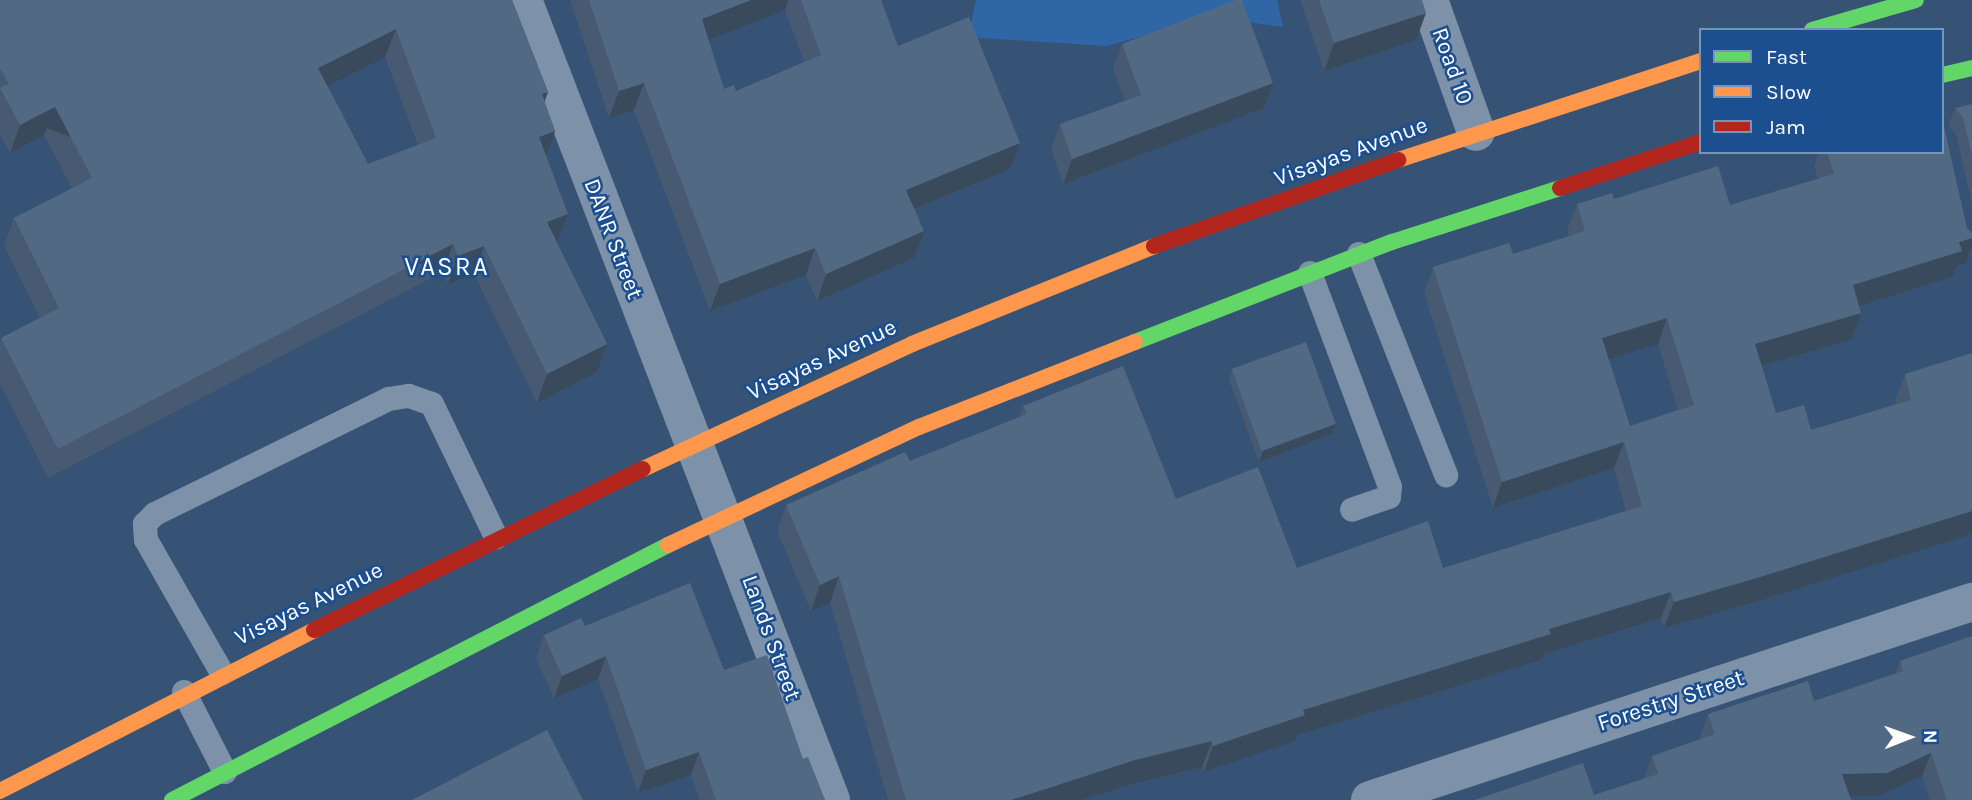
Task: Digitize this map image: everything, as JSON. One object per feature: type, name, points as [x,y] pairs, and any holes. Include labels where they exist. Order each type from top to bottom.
[{"type":"main road","points":[[1819,28],[1916,0]]},
{"type":"main road","name":"Visayas Avenue","points":[[0,791],[184,692],[496,537],[700,460],[1045,288],[1476,132],[1699,62]]},
{"type":"main road","points":[[1944,75],[1972,68]]},
{"type":"main road","points":[[174,799],[726,515],[919,427],[1359,254],[1699,143]]},
{"type":"street","name":"DANR Street","points":[[523,0],[700,460]]},
{"type":"street","name":"Road 10","points":[[1429,0],[1476,132]]},
{"type":"street","name":"Lands Street","points":[[700,460],[726,515],[831,800]]},
{"type":"street","name":"Forestry Street","points":[[1370,800],[1972,602]]},
{"type":"lane","points":[[1359,254],[1446,475]]},
{"type":"lane","points":[[1310,273],[1390,487],[1389,497],[1352,510]]},
{"type":"lane","points":[[222,673],[146,540],[145,524],[155,514],[390,399],[409,396],[432,404],[496,537]]},
{"type":"lane","points":[[184,692],[225,772]]},
{"type":"shaded area","points":[[976,0],[1277,0],[1283,27],[1212,17],[1106,46],[968,37]]},
{"type":"building","points":[[0,0],[512,0],[548,92],[542,94],[555,131],[539,137],[568,214],[547,222],[607,344],[547,374],[484,246],[458,256],[453,244],[58,449],[1,338],[59,308],[14,218],[92,178],[55,107],[20,125],[0,88],[9,84],[0,68]],"holes":[[[396,29],[436,138],[368,164],[318,68]]]},
{"type":"building","points":[[589,0],[751,0],[702,19],[724,89],[734,85],[736,91],[821,55],[801,0],[881,0],[898,46],[969,17],[1020,143],[906,190],[924,231],[826,274],[815,248],[720,284],[644,83],[619,91]]},
{"type":"building","points":[[1242,0],[1273,83],[1072,159],[1060,124],[1141,95],[1122,44]]},
{"type":"building","points":[[1319,0],[1422,0],[1426,13],[1334,43]]},
{"type":"building","points":[[1972,104],[1972,156],[1963,117],[1955,108]]},
{"type":"building","points":[[1944,127],[1967,228],[1972,233],[1972,238],[1959,242],[1962,251],[1853,285],[1861,313],[1755,344],[1776,413],[1804,405],[1811,430],[1911,400],[1905,374],[1972,353],[1972,511],[1674,602],[1671,592],[1549,629],[1551,634],[1303,710],[1305,715],[1213,746],[1212,741],[1135,760],[1011,800],[906,800],[839,576],[820,585],[786,505],[905,452],[910,461],[1027,414],[1023,406],[1123,366],[1176,499],[1258,467],[1297,568],[1428,521],[1443,568],[1642,506],[1624,442],[1502,482],[1433,267],[1509,243],[1513,254],[1585,231],[1577,204],[1612,193],[1614,199],[1718,166],[1730,205],[1834,174],[1828,154],[1944,154]],"holes":[[[1667,318],[1694,405],[1630,426],[1602,338]]]},
{"type":"building","points":[[1306,342],[1336,424],[1262,451],[1232,369]]},
{"type":"building","points":[[690,583],[724,670],[767,655],[803,759],[808,757],[825,800],[716,800],[699,752],[646,770],[606,656],[562,676],[544,635],[581,618],[585,626]]},
{"type":"building","points":[[1972,636],[1972,800],[1947,800],[1931,753],[1887,773],[1842,774],[1851,800],[1475,800],[1583,763],[1594,795],[1658,774],[1652,756],[1715,734],[1708,714],[1808,681],[1814,701],[1903,671],[1900,661]]},
{"type":"building","points":[[547,730],[583,800],[412,800]]},
{"type":"traffic: fast","points":[[1819,28],[1916,0]]},
{"type":"traffic: fast","points":[[1944,75],[1972,68]]},
{"type":"traffic: fast","points":[[1135,342],[1392,242],[1560,188]]},
{"type":"traffic: fast","points":[[172,800],[668,545]]},
{"type":"traffic: slow","points":[[1398,160],[1699,62]]},
{"type":"traffic: slow","points":[[643,469],[912,344],[1154,246]]},
{"type":"traffic: slow","points":[[668,545],[919,427],[1135,342]]},
{"type":"traffic: slow","points":[[0,791],[314,630]]},
{"type":"traffic: jam","points":[[1560,188],[1699,143]]},
{"type":"traffic: jam","points":[[1154,246],[1398,160]]},
{"type":"traffic: jam","points":[[314,630],[643,469]]},
{"type":"district","name":"VASRA","points":[[447,267]]}]
